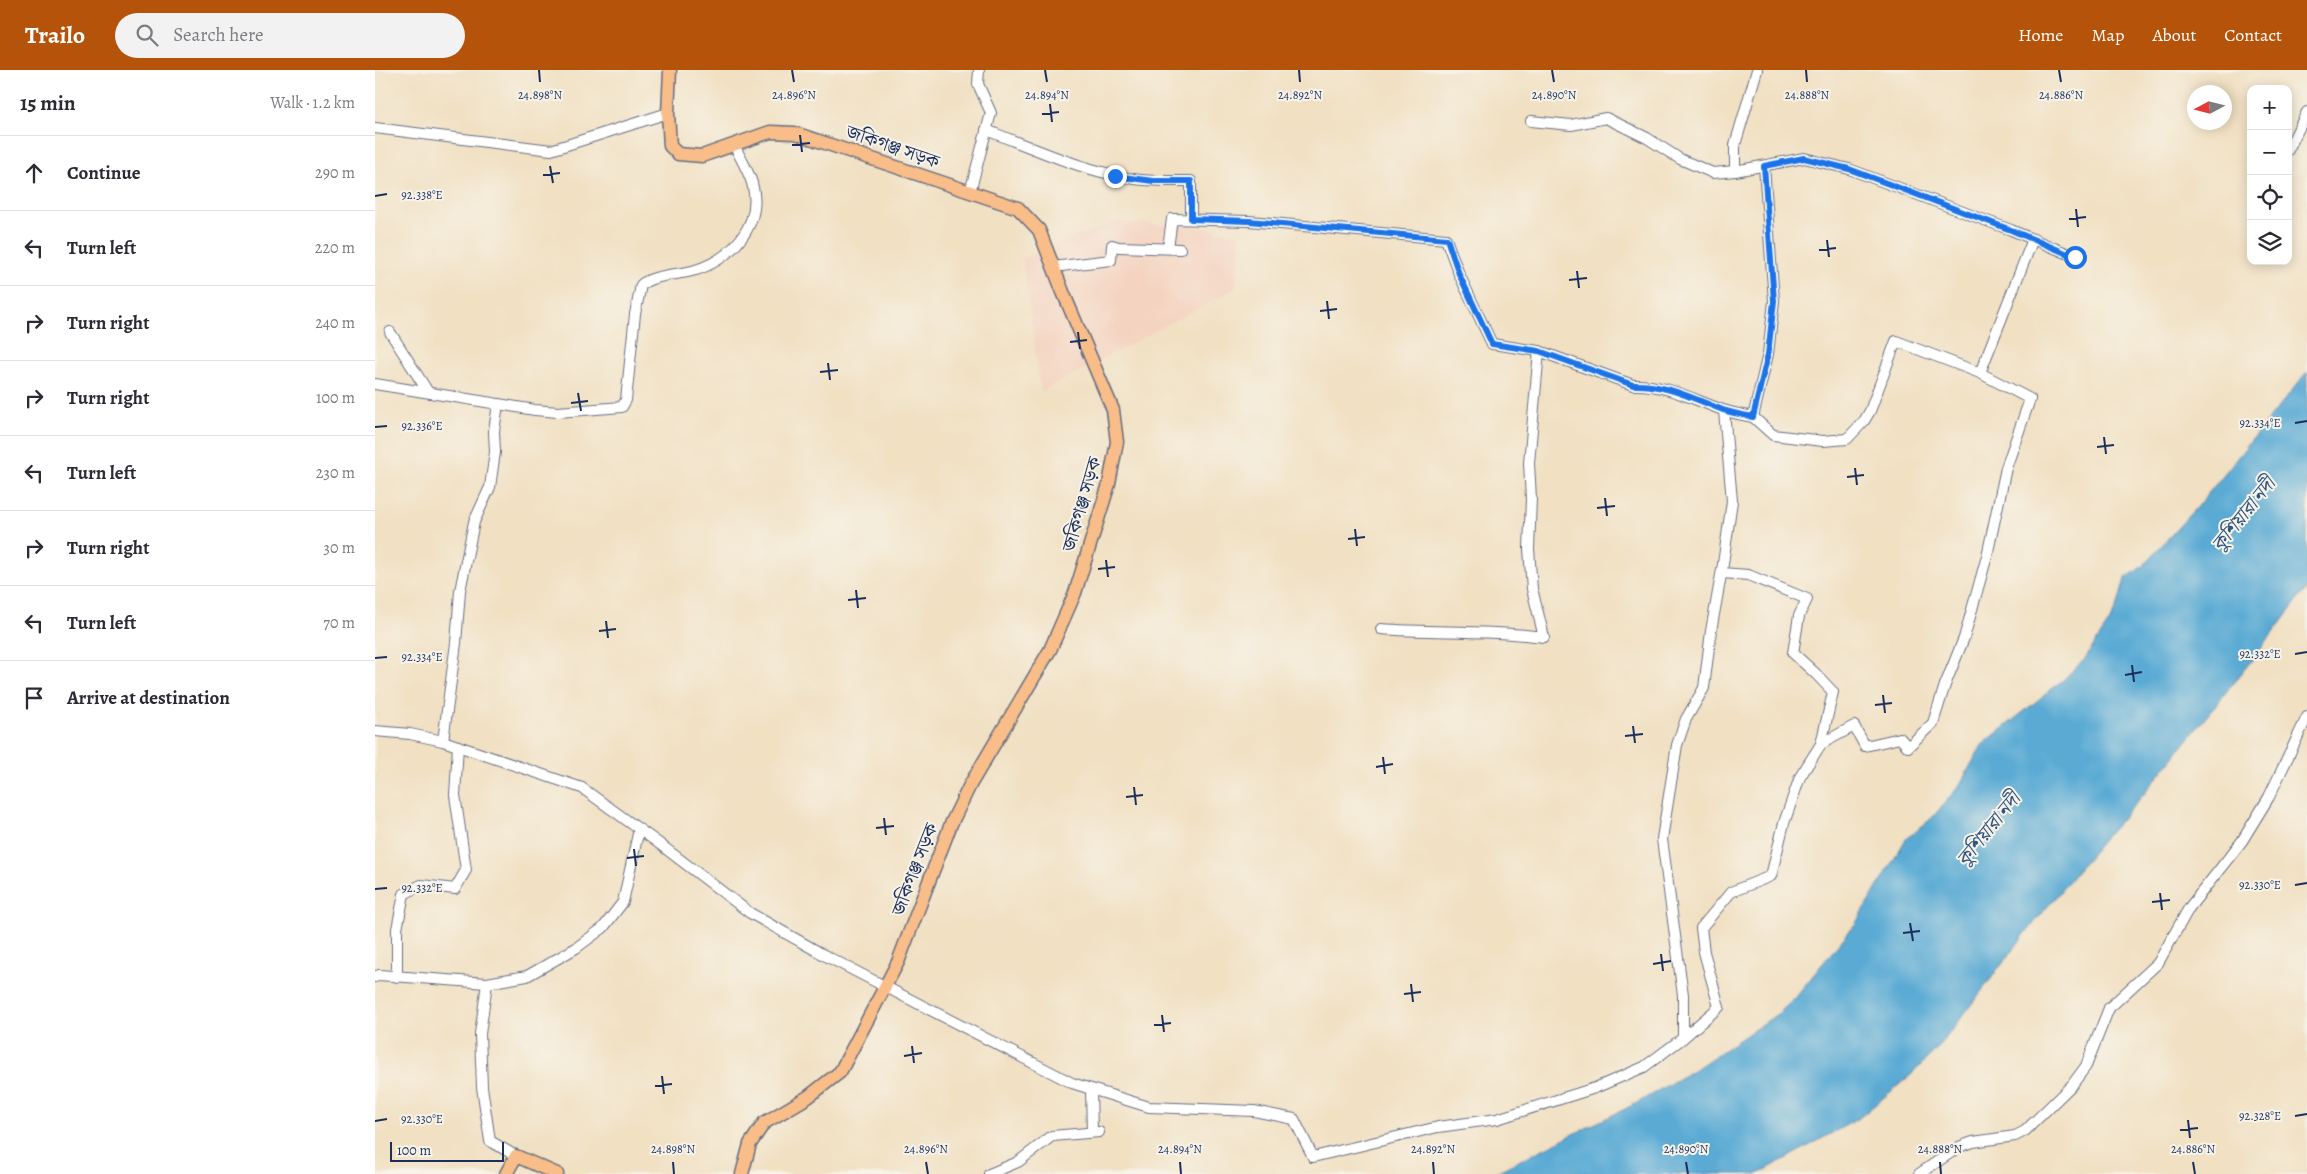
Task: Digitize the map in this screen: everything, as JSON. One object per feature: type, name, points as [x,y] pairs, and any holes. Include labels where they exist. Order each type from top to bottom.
[{"type":"main road","name":"জকিগঞ্জ সড়ক","points":[[670,70],[668,113],[670,146],[678,154],[702,156],[770,132],[795,133],[1018,208],[1039,230],[1113,410],[1117,442],[1109,484],[1075,594],[1050,650],[970,785],[951,824],[898,962],[840,1072],[808,1097],[764,1123],[750,1144],[742,1174]]},
{"type":"main road","points":[[506,1174],[516,1156],[557,1174]]},
{"type":"street","points":[[970,192],[991,113],[978,84],[979,70]]},
{"type":"street","points":[[1735,171],[1735,145],[1757,70]]},
{"type":"street","points":[[2292,142],[2307,112]]},
{"type":"street","points":[[375,128],[551,150],[668,113]]},
{"type":"street","points":[[1531,122],[1571,126],[1606,118],[1639,136],[1647,138],[1680,159],[1713,173],[1735,171],[1804,158],[1849,169],[2033,239],[2075,257]]},
{"type":"street","points":[[986,130],[1060,159],[1115,176],[1153,181],[1191,181],[1191,219]]},
{"type":"street","points":[[375,384],[558,412],[622,407],[626,400],[635,314],[641,285],[648,281],[694,271],[713,262],[734,247],[748,228],[753,208],[752,184],[734,145]]},
{"type":"street","points":[[1753,417],[1768,354],[1774,301],[1764,166]]},
{"type":"street","points":[[1169,248],[1172,219],[1249,221],[1447,239],[1459,274],[1492,344],[1539,351],[1633,385],[1649,384],[1687,394],[1724,410],[1753,417],[1773,434],[1823,441],[1847,439],[1864,421],[1870,411],[1896,341],[1980,373],[2030,399],[2006,468],[1979,588],[1964,638],[1945,685],[1933,723],[1908,747],[1899,738],[1865,746],[1854,726],[1821,744]]},
{"type":"street","points":[[1980,373],[2033,239]]},
{"type":"street","points":[[1053,267],[1111,260],[1112,245],[1119,247],[1181,249]]},
{"type":"street","points":[[390,332],[428,392]]},
{"type":"street","points":[[1381,629],[1520,634],[1544,637],[1533,589],[1529,549],[1531,499],[1529,463],[1539,351]]},
{"type":"street","points":[[443,741],[456,644],[460,591],[475,522],[490,487],[495,452],[494,431],[498,404]]},
{"type":"street","points":[[1683,1038],[1682,986],[1662,839],[1677,745],[1686,719],[1704,688],[1711,631],[1722,573],[1732,501],[1724,410]]},
{"type":"street","points":[[375,731],[410,734],[443,741],[581,788],[639,828],[750,913],[885,987],[1072,1083],[1149,1107],[1255,1110],[1294,1119],[1313,1157],[1438,1127],[1497,1120],[1595,1088],[1644,1067],[1683,1038],[1719,1006],[1704,952],[1701,928],[1731,892],[1771,876],[1784,823],[1800,776],[1821,744],[1833,692],[1817,674],[1793,653],[1799,616],[1807,599],[1748,575],[1722,573]]},
{"type":"street","points":[[1919,1174],[1959,1147],[1973,1142],[2015,1136],[2025,1131],[2072,1085],[2086,1066],[2109,1008],[2158,963],[2189,908],[2242,840],[2269,796],[2307,717]]},
{"type":"street","points":[[397,976],[397,929],[404,894],[421,885],[455,889],[465,870],[455,795],[458,746]]},
{"type":"street","points":[[375,977],[379,975],[487,983],[527,976],[576,948],[603,928],[623,902],[639,828]]},
{"type":"street","points":[[487,983],[480,1034],[482,1087],[490,1141],[516,1156]]},
{"type":"street","points":[[989,1174],[1018,1162],[1052,1136],[1095,1132],[1091,1089]]},
{"type":"shaded area","points":[[1115,222],[1191,226],[1240,235],[1236,288],[1041,392],[1022,258]]},
{"type":"water","name":"কুশিয়ারা নদী","points":[[2307,372],[2307,588],[2260,650],[2144,794],[2102,841],[2025,934],[1939,1047],[1912,1074],[1859,1118],[1758,1174],[1492,1174],[1637,1103],[1700,1066],[1779,1013],[1791,1002],[1856,923],[1906,839],[1932,818],[1959,786],[1982,745],[2063,680],[2084,660],[2109,623],[2118,604],[2125,579],[2143,566],[2202,501]]},
{"type":"route","points":[[1115,176],[1153,181],[1191,181],[1191,219],[1249,221],[1319,229],[1447,239],[1459,274],[1492,344],[1539,351],[1633,385],[1649,384],[1687,394],[1724,410],[1753,417],[1768,354],[1774,301],[1764,166],[1804,158],[1849,169],[2011,230],[2075,257]]}]
